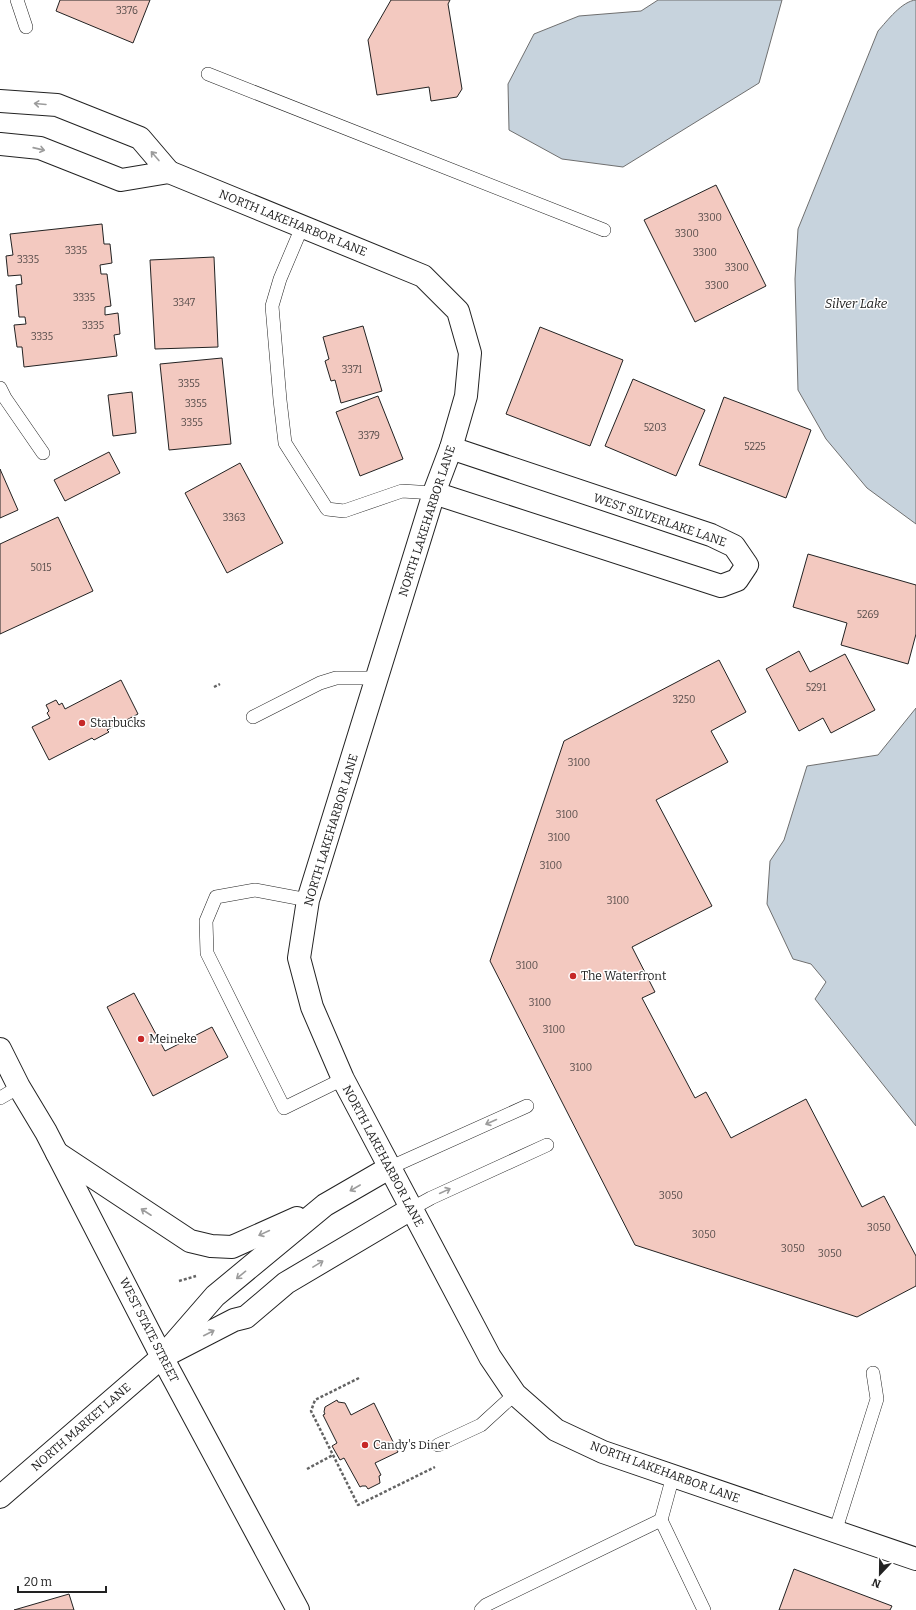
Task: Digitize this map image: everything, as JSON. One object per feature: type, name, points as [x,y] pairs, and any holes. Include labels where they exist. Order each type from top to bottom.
[{"type":"street","name":"NORTH LAKEHARBOR LANE","points":[[0,101],[57,105],[140,138],[169,172],[423,276],[458,311],[470,353],[466,396],[451,448],[434,493],[308,900],[299,958],[312,1007],[343,1079],[389,1168],[490,1357],[515,1394],[556,1430],[603,1452],[916,1559]]},
{"type":"street","points":[[0,144],[40,148],[121,180],[169,172]]},
{"type":"street","name":"WEST SILVERLAKE LANE","points":[[434,493],[721,586],[737,580],[746,565],[734,546],[711,536],[451,448]]},
{"type":"street","name":"WEST STATE STREET","points":[[0,1049],[19,1087],[57,1153],[162,1357],[298,1610]]},
{"type":"street","points":[[57,1153],[190,1241],[211,1246],[232,1247],[325,1205],[389,1168]]},
{"type":"street","points":[[162,1357],[215,1296],[325,1205]]},
{"type":"street","points":[[162,1357],[234,1320],[246,1317],[286,1283],[411,1209]]},
{"type":"street","name":"NORTH MARKET LANE","points":[[0,1497],[162,1357]]},
{"type":"lane","points":[[16,0],[26,28]]},
{"type":"lane","points":[[208,74],[604,230]]},
{"type":"lane","points":[[302,226],[280,280],[272,306],[285,443],[327,509],[344,511],[402,491],[434,493]]},
{"type":"lane","points":[[0,388],[43,453]]},
{"type":"lane","points":[[253,717],[320,683],[336,678],[377,678]]},
{"type":"lane","points":[[308,900],[255,890],[216,897],[206,921],[207,953],[284,1108],[343,1079]]},
{"type":"lane","points":[[0,1098],[19,1087]]},
{"type":"lane","points":[[389,1168],[527,1106]]},
{"type":"lane","points":[[411,1209],[547,1145]]},
{"type":"lane","points":[[835,1532],[877,1399],[872,1374]]},
{"type":"lane","points":[[438,1445],[481,1425],[515,1394]]},
{"type":"lane","points":[[673,1476],[661,1520],[704,1610]]},
{"type":"lane","points":[[481,1610],[486,1605],[661,1520]]},
{"type":"path","points":[[214,687],[220,684]]},
{"type":"path","points":[[179,1281],[197,1276],[198,1270]]},
{"type":"path","points":[[359,1378],[315,1400],[310,1411],[358,1505],[441,1464]]},
{"type":"path","points":[[307,1469],[333,1456]]},
{"type":"water","points":[[658,0],[782,0],[759,83],[623,167],[562,159],[509,130],[508,84],[534,34],[579,16],[641,11]]},
{"type":"water","name":"Silver Lake","points":[[916,0],[916,524],[867,488],[826,439],[798,390],[795,279],[798,229],[878,31],[900,8],[911,1]]},
{"type":"water","points":[[916,708],[916,1126],[815,999],[826,982],[811,964],[793,959],[767,904],[770,861],[784,840],[807,766],[878,755]]},
{"type":"building","points":[[60,0],[150,0],[133,43],[56,11]]},
{"type":"building","points":[[391,0],[450,0],[448,4],[462,89],[457,97],[431,101],[429,87],[377,95],[368,40]]},
{"type":"building","points":[[716,185],[766,286],[695,322],[644,220]]},
{"type":"building","points":[[102,224],[104,244],[110,244],[112,263],[100,265],[101,274],[107,274],[111,306],[105,307],[105,315],[118,313],[120,334],[114,335],[117,356],[24,367],[22,347],[17,347],[14,325],[26,324],[25,317],[19,317],[16,285],[22,284],[21,275],[8,276],[6,256],[13,255],[10,234]]},
{"type":"building","points":[[214,257],[218,347],[155,349],[150,260]]},
{"type":"building","points":[[363,326],[382,391],[341,403],[335,380],[331,381],[325,361],[329,359],[323,337]]},
{"type":"building","points":[[540,327],[623,360],[590,446],[506,414]]},
{"type":"building","points":[[222,358],[231,444],[169,450],[160,364]]},
{"type":"building","points":[[633,379],[705,410],[676,476],[605,446]]},
{"type":"building","points":[[132,392],[136,433],[113,436],[108,395]]},
{"type":"building","points":[[378,396],[403,459],[360,476],[336,412]]},
{"type":"building","points":[[724,397],[811,430],[786,498],[699,465]]},
{"type":"building","points":[[109,452],[120,473],[65,501],[54,480]]},
{"type":"building","points":[[240,463],[283,543],[227,573],[185,493]]},
{"type":"building","points":[[0,469],[18,510],[0,518]]},
{"type":"building","points":[[58,517],[93,591],[0,634],[0,544]]},
{"type":"building","points":[[808,554],[916,585],[916,634],[908,664],[841,645],[847,623],[793,607]]},
{"type":"building","points":[[799,651],[810,672],[845,654],[875,710],[831,733],[823,718],[799,731],[766,669]]},
{"type":"building","name":"The Waterfront","points":[[719,660],[746,712],[711,731],[728,762],[656,800],[712,906],[632,947],[655,992],[642,998],[695,1098],[706,1092],[731,1138],[806,1099],[862,1207],[884,1196],[916,1256],[916,1286],[857,1317],[635,1245],[490,961],[564,741]]},
{"type":"building","name":"Starbucks","points":[[121,680],[138,714],[107,730],[109,732],[94,740],[92,738],[49,760],[32,727],[50,718],[47,713],[49,711],[46,705],[56,700],[59,705],[62,703],[65,709]]},
{"type":"building","name":"Meineke","points":[[134,993],[165,1051],[212,1027],[228,1057],[153,1096],[107,1007]]},
{"type":"building","name":"Candy's Diner","points":[[337,1400],[338,1402],[345,1403],[351,1415],[374,1403],[398,1452],[375,1463],[381,1475],[379,1476],[380,1483],[368,1489],[366,1486],[360,1487],[344,1458],[340,1460],[332,1446],[337,1443],[323,1415],[325,1414],[325,1407]]},
{"type":"building","points":[[794,1569],[892,1606],[890,1610],[779,1610]]},
{"type":"building","points":[[69,1594],[74,1610],[14,1610]]},
{"type":"place","name":"Starbucks","points":[[82,723]]},
{"type":"place","name":"The Waterfront","points":[[573,976]]},
{"type":"place","name":"Meineke","points":[[141,1039]]},
{"type":"place","name":"Candy's Diner","points":[[365,1445]]}]
